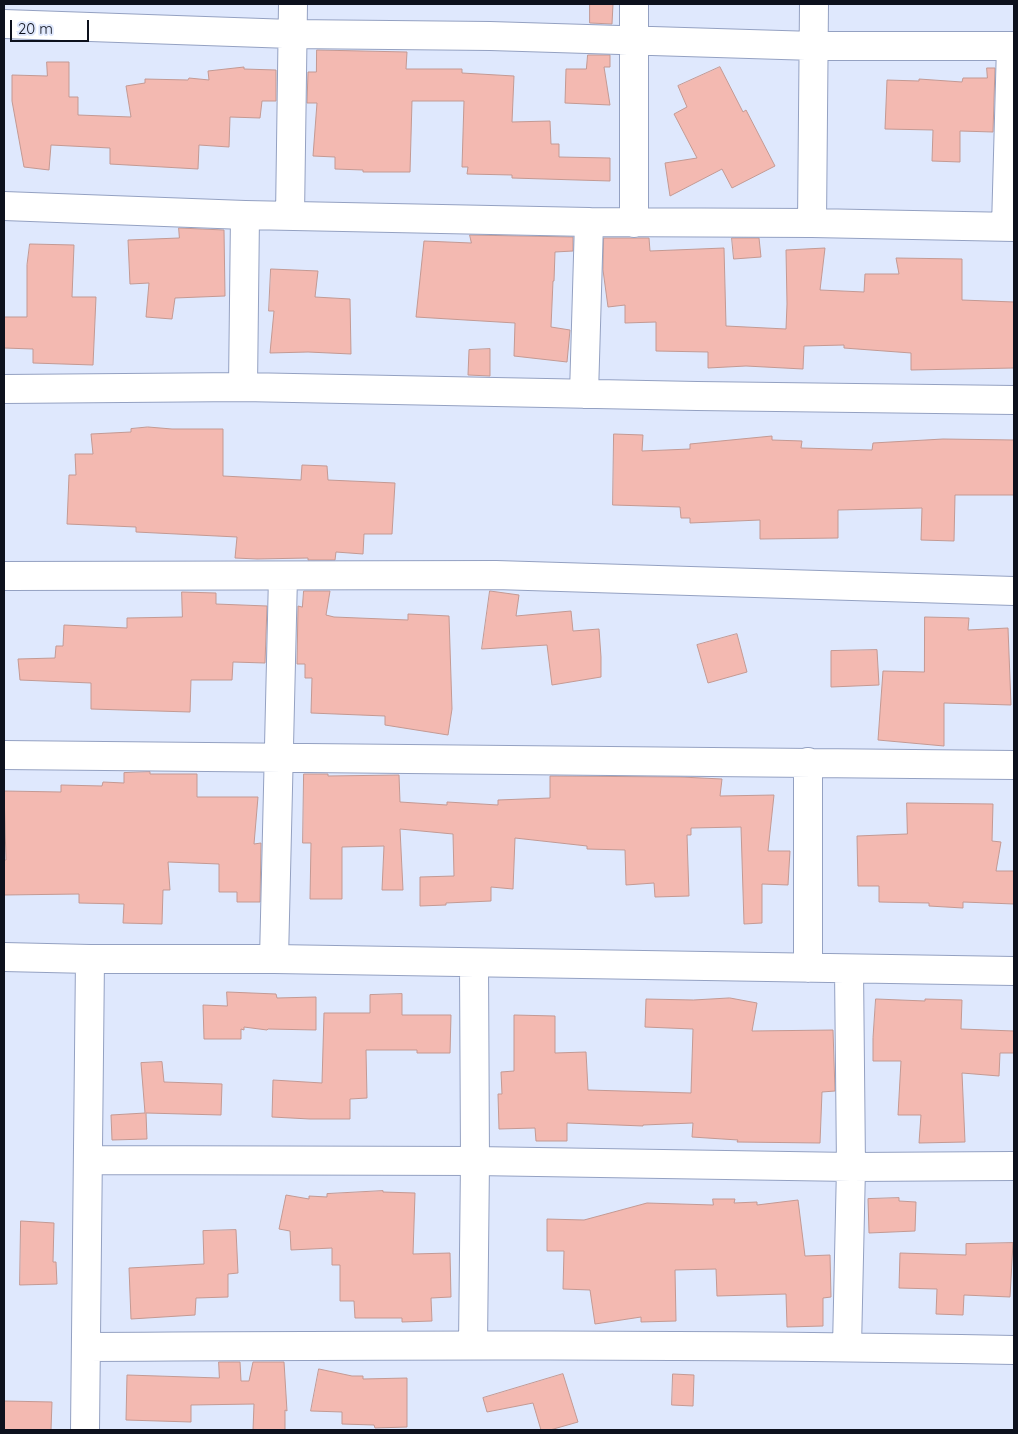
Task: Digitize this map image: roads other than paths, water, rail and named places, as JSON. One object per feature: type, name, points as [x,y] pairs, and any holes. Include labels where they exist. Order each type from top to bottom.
[{"type":"street","points":[[290,216],[291,34],[293,4]]},
{"type":"street","points":[[634,4],[634,223]]},
{"type":"street","points":[[812,223],[814,4]]},
{"type":"street","points":[[4,24],[61,14],[291,34],[490,36],[814,46],[1013,46],[1010,227],[812,223],[634,223],[290,216],[4,206]]},
{"type":"street","points":[[243,387],[245,215]]},
{"type":"street","points":[[584,394],[589,222]]},
{"type":"street","points":[[4,389],[243,387],[1014,400]]},
{"type":"street","points":[[4,576],[496,575],[1014,591]]},
{"type":"street","points":[[274,960],[283,576]]},
{"type":"street","points":[[4,756],[1014,765]]},
{"type":"street","points":[[808,762],[808,968]]},
{"type":"street","points":[[4,957],[90,960],[274,960],[1014,971]]},
{"type":"street","points":[[85,1430],[90,960]]},
{"type":"street","points":[[473,1345],[475,1161],[474,964]]},
{"type":"street","points":[[847,1347],[851,1166],[849,969]]},
{"type":"street","points":[[88,1160],[475,1161],[851,1166],[1014,1166]]},
{"type":"street","points":[[86,1347],[473,1345],[1014,1350]]}]
